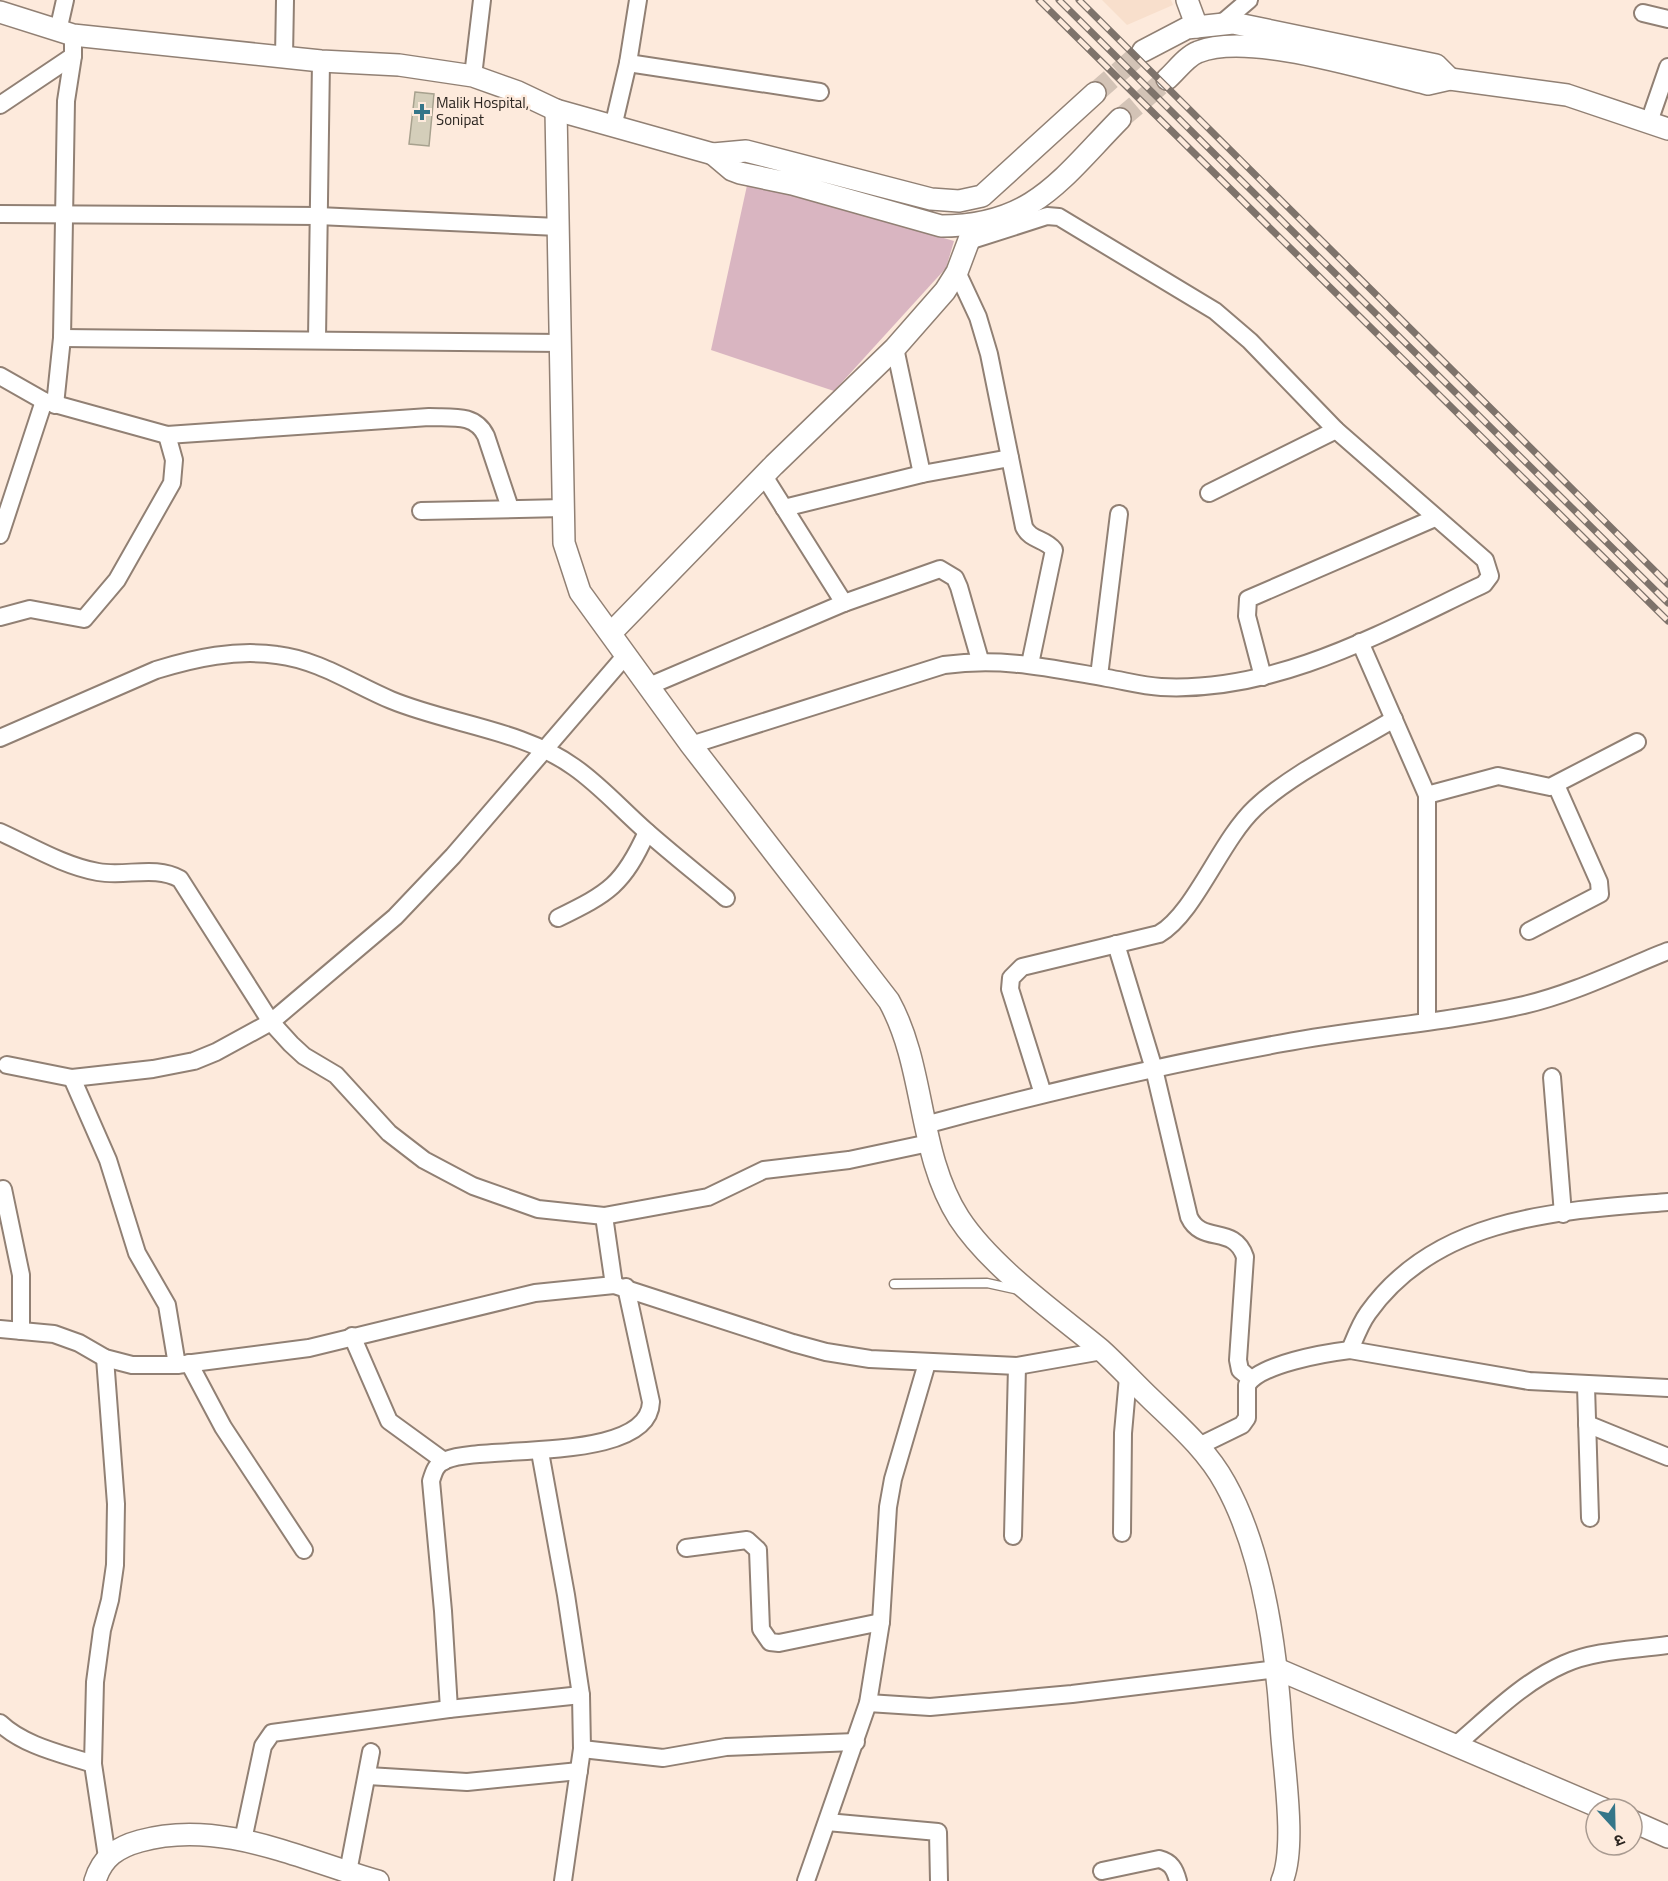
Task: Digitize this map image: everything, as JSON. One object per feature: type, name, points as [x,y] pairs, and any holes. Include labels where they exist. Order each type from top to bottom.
[{"type":"street","points":[[0,535],[50,403],[62,338],[68,41],[65,0]]},
{"type":"street","points":[[284,57],[285,0]]},
{"type":"street","points":[[473,76],[482,0]]},
{"type":"street","points":[[613,127],[628,63],[638,0]]},
{"type":"street","points":[[1187,0],[1197,27]]},
{"type":"street","points":[[1222,23],[1249,0]]},
{"type":"street","points":[[0,12],[68,41],[399,65],[473,76],[519,92],[556,110],[713,154],[746,151],[931,199],[958,201],[982,196],[1095,93]]},
{"type":"street","points":[[1643,13],[1668,19]]},
{"type":"street","points":[[1143,51],[1168,36],[1197,27],[1233,23],[1436,65],[1450,79]]},
{"type":"street","points":[[0,105],[68,41]]},
{"type":"street","points":[[1167,79],[1196,53],[1215,47],[1262,46],[1428,84],[1450,79],[1567,95],[1659,126],[1668,67]]},
{"type":"street","points":[[317,339],[321,61]]},
{"type":"street","points":[[628,63],[820,92]]},
{"type":"street","points":[[556,110],[564,543],[571,572],[580,592],[691,745],[889,1001],[902,1025],[910,1051],[927,1134],[948,1196],[959,1218],[1029,1292],[1102,1351],[1199,1446],[1224,1481],[1251,1539],[1278,1669],[1288,1848],[1282,1881]]},
{"type":"street","points":[[611,633],[764,476],[895,348],[945,291],[957,272],[972,233],[1040,199],[1120,119]]},
{"type":"street","points":[[691,745],[944,665],[981,660],[1030,664],[1158,687],[1201,688],[1263,677],[1360,642],[1484,584],[1490,576],[1485,560],[1336,430],[1250,341],[1215,310],[1072,223],[1059,217],[1047,216],[972,233],[792,184],[740,173],[732,170],[713,154]]},
{"type":"street","points":[[0,214],[318,216],[558,226]]},
{"type":"street","points":[[957,272],[978,318],[989,354],[1024,527],[1033,538],[1049,543],[1054,550],[1030,664]]},
{"type":"street","points":[[62,338],[562,343]]},
{"type":"street","points":[[895,348],[922,474]]},
{"type":"street","points":[[0,376],[50,403],[167,435],[429,417],[471,420],[481,425],[486,436],[510,508]]},
{"type":"street","points":[[1209,493],[1336,430]]},
{"type":"street","points":[[0,617],[30,609],[84,619],[117,579],[172,483],[174,460],[167,435]]},
{"type":"street","points":[[784,508],[922,474],[1010,458]]},
{"type":"street","points":[[764,476],[844,603]]},
{"type":"street","points":[[421,512],[564,508]]},
{"type":"street","points":[[1099,676],[1119,514]]},
{"type":"street","points":[[1263,677],[1247,616],[1248,599],[1253,594],[1435,518]]},
{"type":"street","points":[[649,686],[844,603],[929,571],[948,572],[959,587],[981,660]]},
{"type":"street","points":[[1360,642],[1427,795],[1427,1020]]},
{"type":"street","points":[[0,738],[156,670],[183,662],[209,656],[275,654],[303,659],[392,700],[546,749],[574,767],[726,898]]},
{"type":"street","points":[[7,1065],[72,1078],[194,1061],[236,1044],[271,1022],[395,917],[453,856],[626,655]]},
{"type":"street","points":[[1043,1094],[1010,989],[1011,978],[1022,967],[1159,934],[1169,928],[1179,919],[1218,855],[1255,807],[1278,789],[1394,719]]},
{"type":"street","points":[[1427,795],[1498,776],[1542,788],[1556,785],[1637,742]]},
{"type":"street","points":[[1529,931],[1600,894],[1599,882],[1556,785]]},
{"type":"street","points":[[0,832],[77,867],[123,874],[161,871],[180,879],[271,1022],[304,1056],[336,1075],[389,1133],[424,1160],[473,1186],[538,1209],[604,1216],[708,1197],[764,1170],[849,1160],[1043,1094],[1284,1043],[1523,1005],[1572,992],[1668,951]]},
{"type":"street","points":[[558,918],[602,896],[613,887],[633,864],[647,832]]},
{"type":"street","points":[[1116,944],[1154,1069],[1194,1226],[1239,1242],[1245,1257],[1238,1360],[1240,1370],[1251,1379]]},
{"type":"street","points":[[1552,1077],[1563,1214]]},
{"type":"street","points":[[72,1078],[105,1151],[137,1253],[167,1305],[183,1364],[304,1550]]},
{"type":"street","points":[[3,1189],[21,1275],[21,1331]]},
{"type":"street","points":[[1350,1350],[1366,1315],[1390,1286],[1433,1251],[1468,1234],[1502,1223],[1668,1202]]},
{"type":"street","points":[[449,1709],[431,1481],[435,1468],[444,1461],[464,1455],[540,1452],[609,1439],[631,1431],[649,1413],[651,1402],[604,1216]]},
{"type":"street","points":[[0,1329],[66,1338],[105,1358],[132,1365],[183,1364],[309,1348],[535,1293],[620,1286],[826,1352],[870,1359],[1017,1366],[1102,1351]]},
{"type":"street","points":[[352,1336],[389,1421],[444,1461]]},
{"type":"street","points":[[1199,1446],[1242,1425],[1247,1418],[1247,1385],[1251,1379],[1263,1372],[1304,1359],[1350,1350],[1529,1381],[1586,1386],[1668,1388]]},
{"type":"street","points":[[105,1358],[116,1504],[115,1565],[110,1600],[102,1629],[95,1682],[93,1764],[107,1857]]},
{"type":"street","points":[[806,1881],[868,1703],[881,1622],[888,1507],[893,1479],[927,1363]]},
{"type":"street","points":[[1013,1536],[1017,1366]]},
{"type":"street","points":[[1122,1533],[1123,1433],[1128,1377]]},
{"type":"street","points":[[1586,1386],[1590,1518]]},
{"type":"street","points":[[1587,1424],[1668,1457]]},
{"type":"street","points":[[540,1452],[581,1695],[582,1749],[563,1881]]},
{"type":"street","points":[[686,1548],[747,1540],[752,1542],[758,1550],[761,1629],[770,1642],[779,1643],[881,1622]]},
{"type":"street","points":[[1457,1744],[1526,1685],[1566,1663],[1604,1654],[1668,1646]]},
{"type":"street","points":[[868,1703],[930,1707],[1072,1694],[1278,1669],[1584,1800]]},
{"type":"street","points":[[243,1840],[263,1746],[272,1733],[449,1709],[581,1695]]},
{"type":"street","points":[[2,1728],[46,1749],[93,1764]]},
{"type":"street","points":[[582,1749],[663,1758],[726,1747],[856,1742]]},
{"type":"street","points":[[348,1872],[371,1752]]},
{"type":"street","points":[[368,1776],[467,1782],[579,1771]]},
{"type":"street","points":[[827,1821],[938,1832],[939,1881]]},
{"type":"street","points":[[1644,1826],[1668,1837]]},
{"type":"street","points":[[95,1881],[107,1857],[121,1846],[163,1834],[243,1840],[372,1880]]},
{"type":"street","points":[[1102,1871],[1159,1859],[1168,1862],[1173,1867],[1178,1881]]},
{"type":"lane","points":[[894,1284],[987,1283],[1029,1292]]},
{"type":"shaded area","points":[[1102,0],[1171,0],[1173,5],[1127,25]]},
{"type":"shaded area","points":[[748,181],[954,241],[946,268],[834,391],[711,350]]},
{"type":"building","points":[[415,92],[434,94],[429,146],[409,144]]},
{"type":"tunnel","points":[[1095,93],[1143,51]]},
{"type":"tunnel","points":[[1120,119],[1167,79]]},
{"type":"railway","points":[[1039,0],[1668,621]]},
{"type":"railway","points":[[1059,0],[1668,603]]},
{"type":"railway","points":[[1079,0],[1668,584]]},
{"type":"place","name":"Malik Hospital, Sonipat","points":[[422,112]]}]
